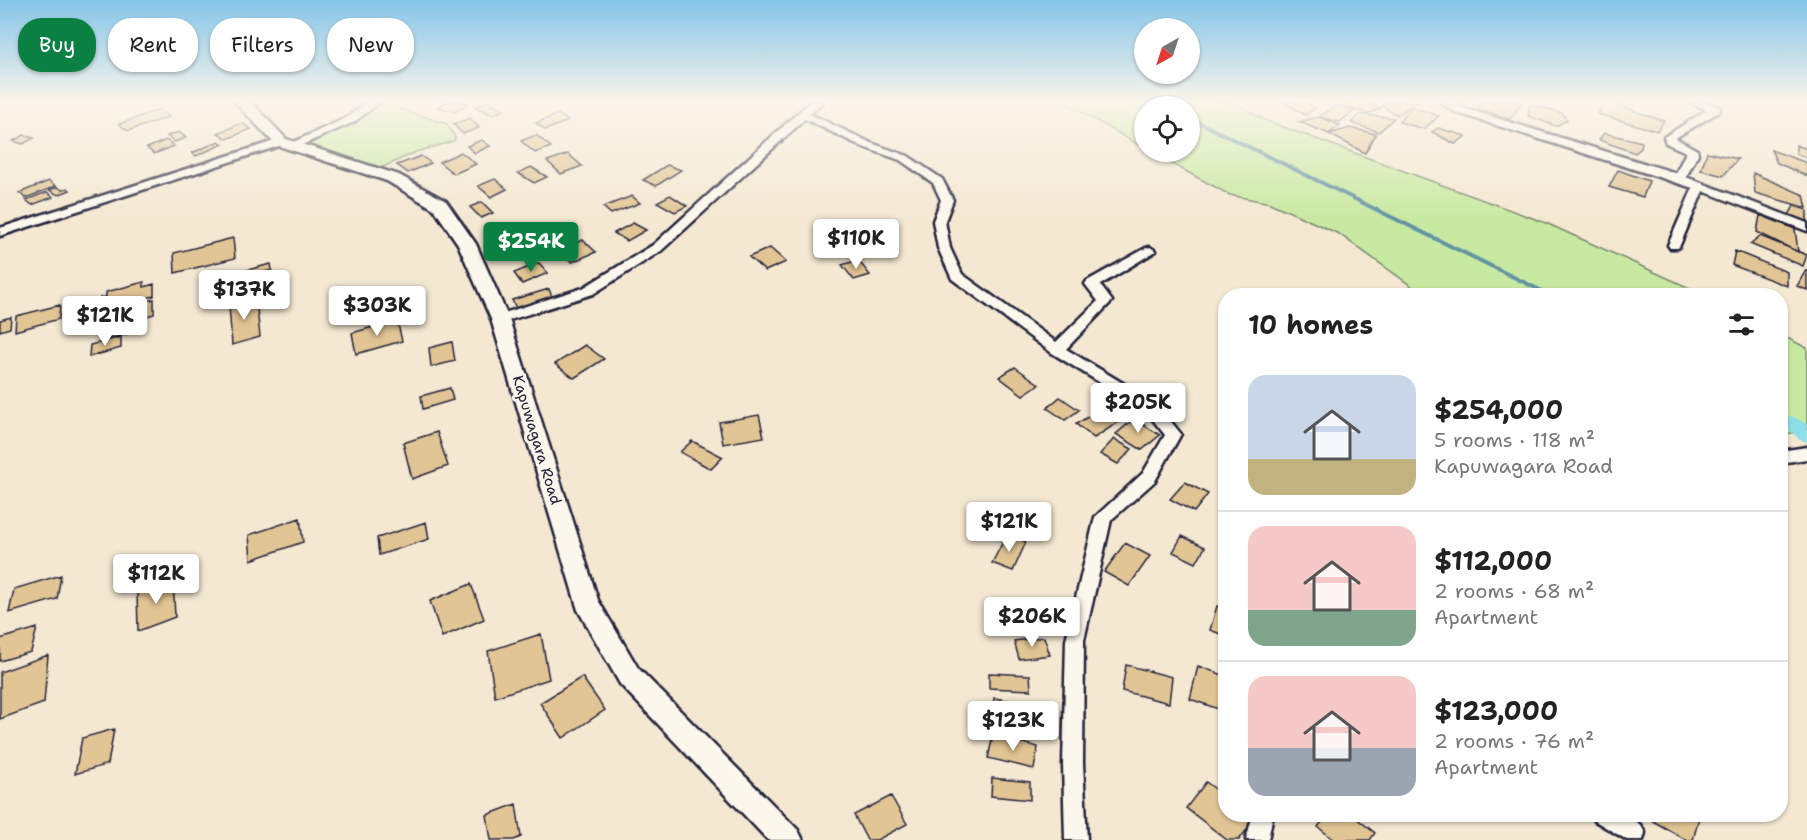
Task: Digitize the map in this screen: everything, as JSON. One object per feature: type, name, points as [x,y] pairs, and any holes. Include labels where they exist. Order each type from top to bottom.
[{"type":"street","name":"Kapuwagara Road","points":[[283,141],[393,178],[440,205],[467,243],[500,319],[587,603],[629,676],[788,840]]},
{"type":"street","points":[[0,232],[293,141]]},
{"type":"street","points":[[500,319],[588,291],[657,248],[776,141]]},
{"type":"street","points":[[859,141],[904,158],[938,181],[946,200],[939,221],[944,248],[957,276],[1057,350],[1151,407],[1173,434],[1149,477],[1103,517],[1075,640],[1073,764],[1076,840]]},
{"type":"street","points":[[1559,141],[1678,178],[1807,227]]},
{"type":"street","points":[[1670,141],[1691,150],[1692,154],[1678,178]]},
{"type":"street","points":[[1674,245],[1700,186]]},
{"type":"street","points":[[1057,350],[1105,301],[1092,284],[1150,251]]},
{"type":"street","points":[[1788,456],[1807,453]]},
{"type":"street","points":[[1257,840],[1261,822]]},
{"type":"street","points":[[1616,822],[1635,833]]},
{"type":"green space","points":[[453,141],[416,152],[379,169],[301,143]]},
{"type":"green space","points":[[1200,141],[1322,141],[1546,223],[1690,288],[1414,288],[1339,234],[1270,203],[1230,195],[1169,162],[1200,162]]},
{"type":"green space","points":[[1788,338],[1807,348],[1807,430],[1788,434]]},
{"type":"building","points":[[163,141],[168,141],[174,146],[154,154],[147,148]]},
{"type":"building","points":[[219,141],[223,144],[196,156],[192,153]]},
{"type":"building","points":[[484,141],[490,146],[475,153],[467,146]]},
{"type":"building","points":[[521,141],[544,141],[551,147],[535,153]]},
{"type":"building","points":[[1343,141],[1372,141],[1365,153]]},
{"type":"building","points":[[1602,141],[1642,142],[1641,148],[1635,153]]},
{"type":"building","points":[[1796,145],[1807,149],[1807,158],[1796,154]]},
{"type":"building","points":[[1771,150],[1807,163],[1807,176],[1777,163]]},
{"type":"building","points":[[461,152],[476,164],[454,174],[439,162]]},
{"type":"building","points":[[1707,152],[1738,159],[1723,176],[1701,170]]},
{"type":"building","points":[[568,154],[582,166],[561,174],[547,161]]},
{"type":"building","points":[[421,156],[431,163],[408,173],[397,165]]},
{"type":"building","points":[[667,165],[681,170],[656,186],[643,180]]},
{"type":"building","points":[[531,167],[547,177],[534,183],[518,173]]},
{"type":"building","points":[[1618,170],[1649,181],[1643,197],[1609,187]]},
{"type":"building","points":[[1753,173],[1804,195],[1807,208],[1755,193]]},
{"type":"building","points":[[495,179],[507,189],[491,197],[478,186]]},
{"type":"building","points":[[49,181],[56,186],[26,198],[19,193]]},
{"type":"building","points":[[58,187],[62,190],[67,188],[70,190],[58,195],[49,190]]},
{"type":"building","points":[[47,192],[53,197],[32,205],[26,200]]},
{"type":"building","points":[[670,195],[687,206],[675,212],[657,202]]},
{"type":"building","points":[[632,196],[640,203],[611,214],[603,207]]},
{"type":"building","points":[[482,202],[493,213],[481,218],[470,207]]},
{"type":"building","points":[[1794,206],[1807,210],[1807,223],[1788,217]]},
{"type":"building","points":[[1760,215],[1795,229],[1798,252],[1757,232]]},
{"type":"building","points":[[633,223],[646,230],[627,241],[614,233]]},
{"type":"building","points":[[520,232],[529,244],[508,252],[499,240]]},
{"type":"building","points":[[1760,236],[1807,255],[1803,266],[1750,244]]},
{"type":"building","points":[[233,238],[235,258],[175,273],[174,253]]},
{"type":"building","points":[[583,240],[596,252],[572,262],[559,250]]},
{"type":"building","points":[[770,248],[786,262],[765,271],[749,257]]},
{"type":"building","points":[[1735,251],[1787,272],[1787,286],[1732,265]]},
{"type":"building","points":[[858,260],[870,275],[854,280],[842,265]]},
{"type":"building","points":[[539,263],[548,273],[522,284],[514,273]]},
{"type":"building","points":[[271,264],[272,270],[257,274],[259,291],[208,305],[208,299],[232,292],[231,274]]},
{"type":"building","points":[[1807,271],[1807,290],[1797,286]]},
{"type":"building","points":[[144,282],[144,287],[154,284],[154,296],[99,311],[100,298],[106,297],[106,292]]},
{"type":"building","points":[[549,289],[552,297],[516,308],[512,300]]},
{"type":"building","points":[[256,298],[260,337],[232,345],[229,305]]},
{"type":"building","points":[[154,299],[154,314],[97,331],[98,313]]},
{"type":"building","points":[[60,305],[59,319],[15,331],[16,316]]},
{"type":"building","points":[[11,317],[10,328],[0,331],[0,320]]},
{"type":"building","points":[[142,320],[142,330],[108,339],[108,329]]},
{"type":"building","points":[[397,320],[402,341],[356,354],[352,333]]},
{"type":"building","points":[[121,337],[121,348],[89,357],[90,345]]},
{"type":"building","points":[[452,342],[455,361],[431,367],[429,348]]},
{"type":"building","points":[[585,345],[604,359],[574,378],[555,364]]},
{"type":"building","points":[[1015,367],[1039,384],[1023,395],[999,377]]},
{"type":"building","points":[[450,388],[453,400],[423,409],[421,396]]},
{"type":"building","points":[[1060,397],[1079,410],[1065,420],[1047,408]]},
{"type":"building","points":[[1104,407],[1122,420],[1094,438],[1076,424]]},
{"type":"building","points":[[759,415],[764,437],[723,444],[719,422]]},
{"type":"building","points":[[1134,419],[1160,435],[1142,450],[1116,434]]},
{"type":"building","points":[[437,432],[448,466],[412,479],[403,443]]},
{"type":"building","points":[[1114,439],[1132,449],[1118,464],[1100,454]]},
{"type":"building","points":[[692,441],[723,457],[711,469],[680,452]]},
{"type":"building","points":[[1185,482],[1208,494],[1194,512],[1170,499]]},
{"type":"building","points":[[300,518],[303,542],[251,560],[249,535]]},
{"type":"building","points":[[426,522],[429,539],[379,555],[377,538]]},
{"type":"building","points":[[1007,534],[1026,542],[1013,571],[992,563]]},
{"type":"building","points":[[1182,536],[1205,547],[1196,563],[1173,552]]},
{"type":"building","points":[[1125,543],[1150,556],[1129,586],[1104,572]]},
{"type":"building","points":[[61,575],[57,599],[9,613],[14,589]]},
{"type":"building","points":[[173,579],[175,617],[138,631],[137,592]]},
{"type":"building","points":[[471,584],[484,619],[442,637],[430,601]]},
{"type":"building","points":[[1217,606],[1218,633],[1210,630]]},
{"type":"building","points":[[1040,614],[1043,631],[1013,632],[1010,616]]},
{"type":"building","points":[[37,628],[31,652],[0,661],[0,639]]},
{"type":"building","points":[[541,634],[549,679],[495,697],[488,651]]},
{"type":"building","points":[[1044,637],[1050,655],[1019,659],[1014,641]]},
{"type":"building","points":[[48,655],[44,703],[0,719],[0,672]]},
{"type":"building","points":[[1126,665],[1172,677],[1169,703],[1122,691]]},
{"type":"building","points":[[1198,666],[1218,673],[1218,709],[1190,699]]},
{"type":"building","points":[[989,673],[1030,675],[1031,690],[989,688]]},
{"type":"building","points":[[582,677],[605,710],[563,738],[540,703]]},
{"type":"building","points":[[994,698],[1037,705],[1035,727],[991,719]]},
{"type":"building","points":[[114,729],[108,764],[75,774],[82,738]]},
{"type":"building","points":[[993,735],[1038,747],[1034,769],[988,758]]},
{"type":"building","points":[[992,778],[1030,782],[1030,800],[991,796]]},
{"type":"building","points":[[1206,782],[1218,791],[1218,822],[1252,822],[1239,840],[1227,840],[1186,808]]},
{"type":"building","points":[[891,796],[907,824],[877,840],[867,840],[854,815]]},
{"type":"building","points":[[516,804],[521,837],[514,840],[491,840],[487,815]]},
{"type":"building","points":[[1322,822],[1361,822],[1375,833],[1370,840],[1334,840],[1318,827]]},
{"type":"building","points":[[1655,822],[1698,822],[1693,840],[1686,840]]},
{"type":"waterway","points":[[1237,141],[1536,288]]},
{"type":"waterway","points":[[1788,421],[1792,423]]},
{"type":"waterway","points":[[1792,423],[1807,435]]}]
